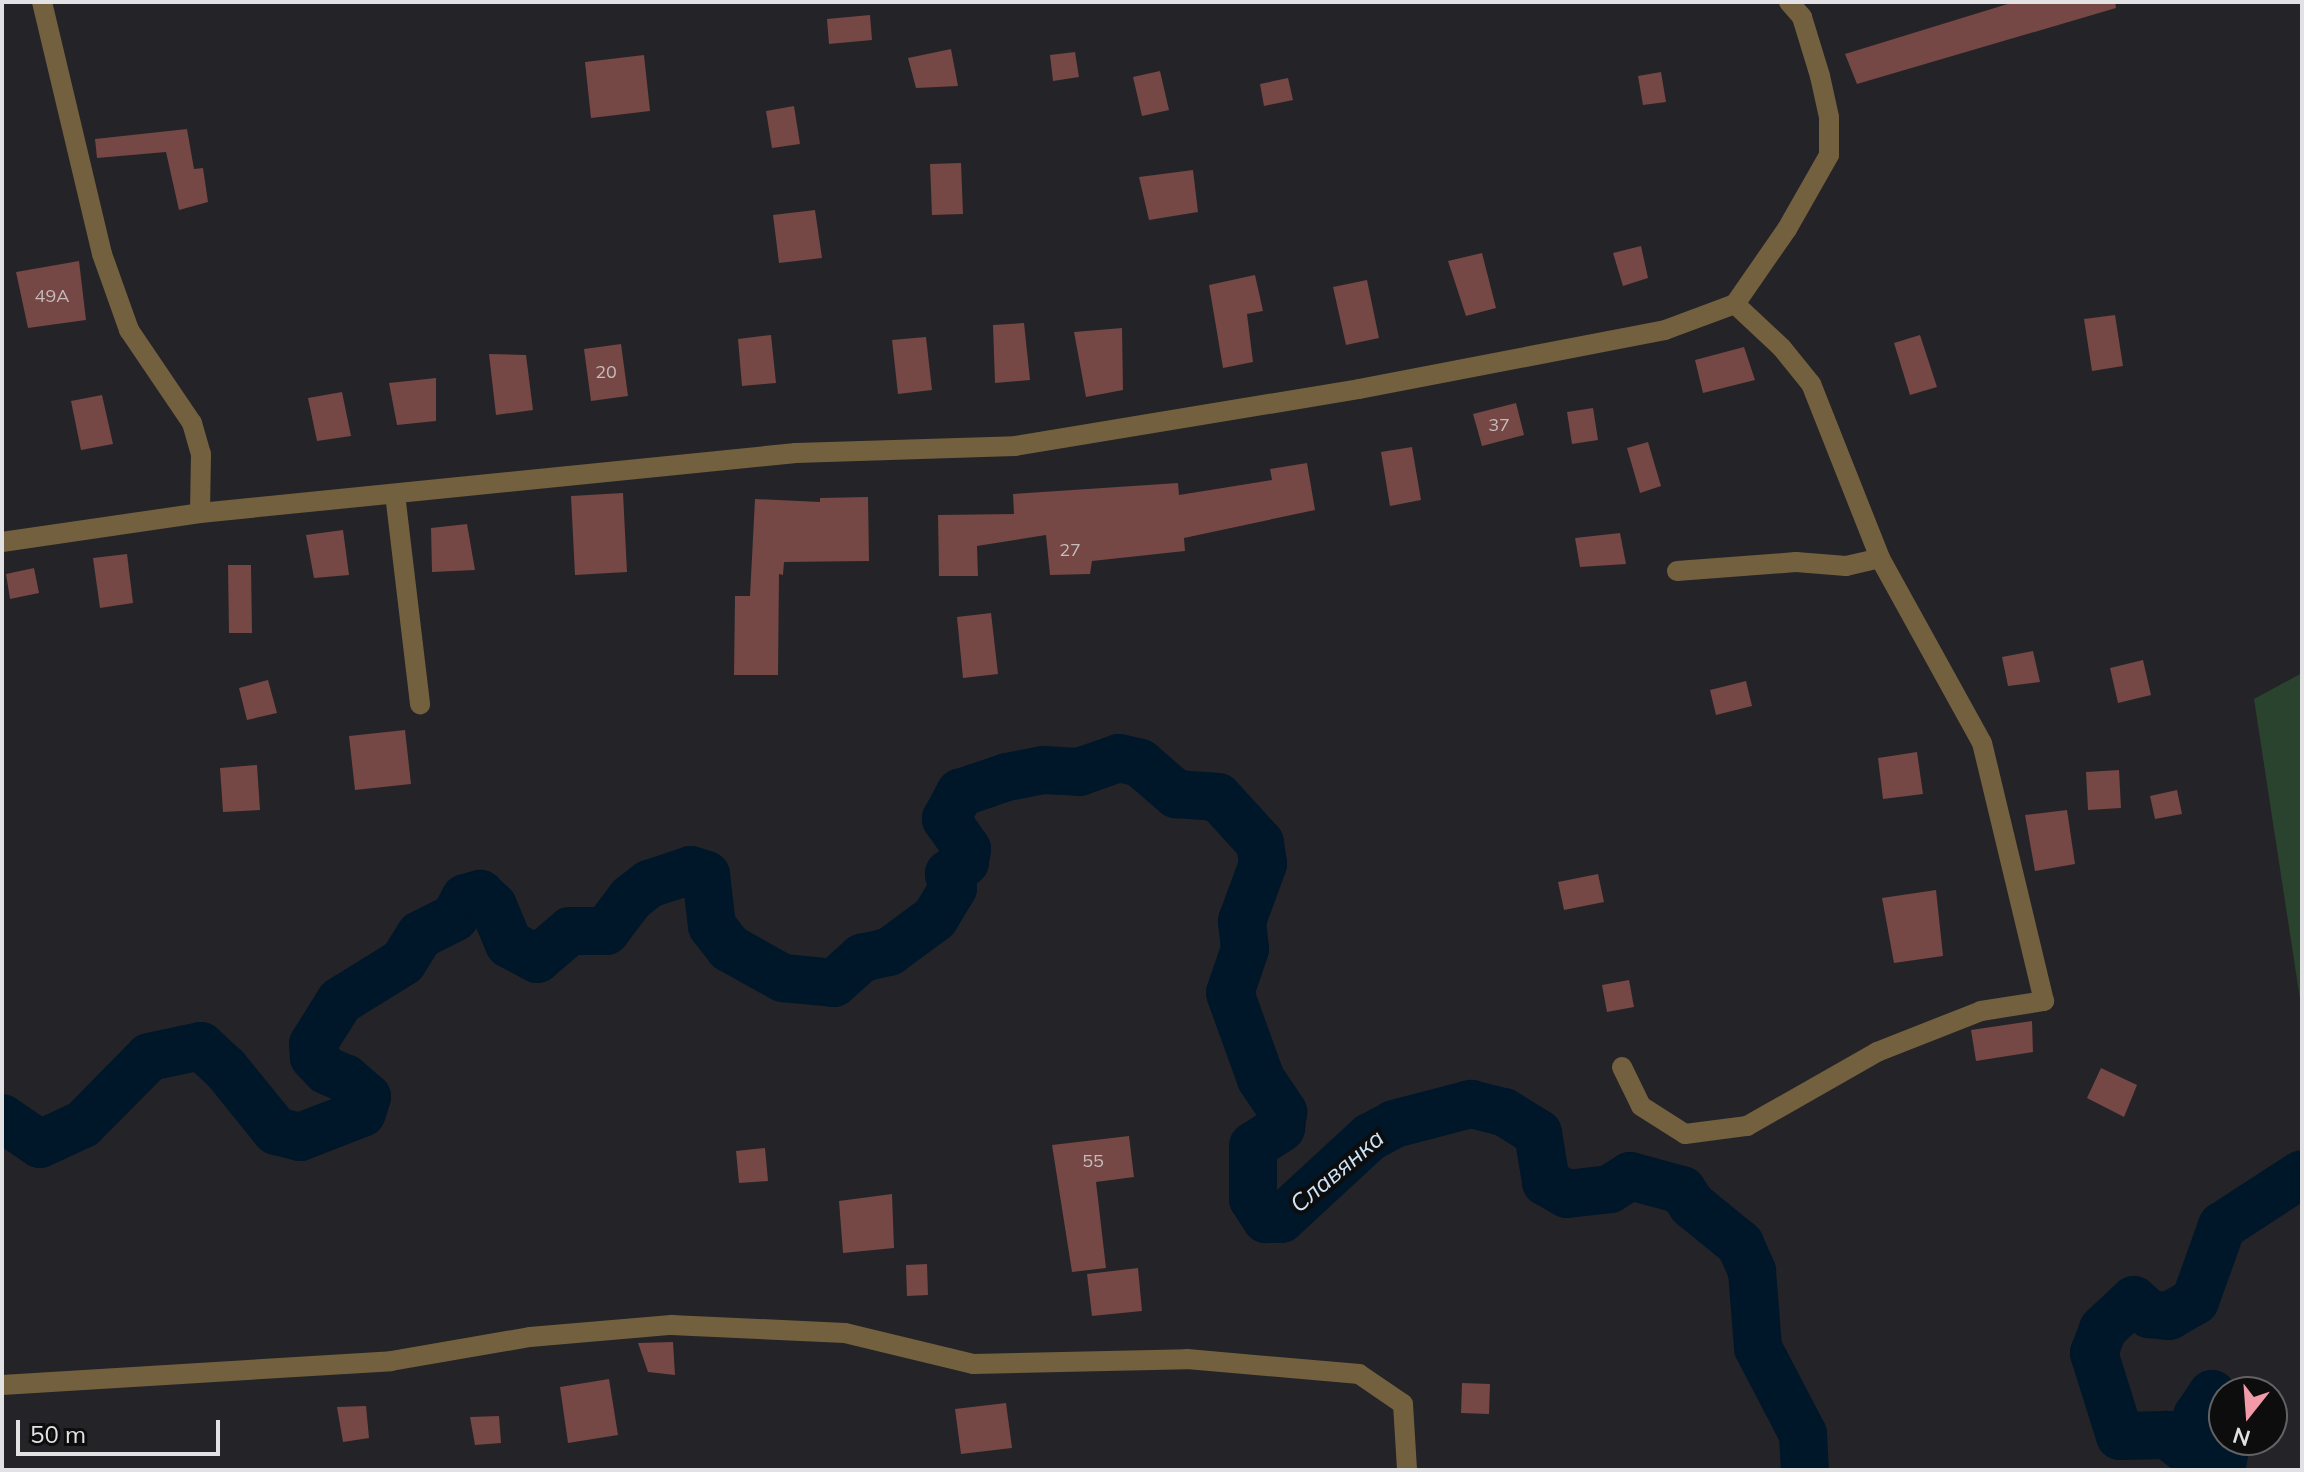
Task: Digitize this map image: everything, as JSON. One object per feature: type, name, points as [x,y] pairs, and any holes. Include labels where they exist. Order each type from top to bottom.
[{"type":"street","points":[[42,2],[102,254],[129,330],[192,423],[201,454],[200,513]]},
{"type":"street","points":[[2,542],[200,513],[796,453],[1015,446],[1359,389],[1650,333],[1735,304],[1787,229],[1829,155],[1829,117],[1820,76],[1802,17],[1789,2]]},
{"type":"street","points":[[1622,1067],[1641,1106],[1685,1134],[1747,1126],[1877,1052],[1981,1011],[2044,1001],[1982,743],[1880,558],[1811,384],[1782,348],[1735,304]]},
{"type":"street","points":[[395,494],[420,705]]},
{"type":"street","points":[[1677,571],[1796,562],[1846,566],[1880,558]]},
{"type":"street","points":[[2,1385],[391,1361],[530,1337],[671,1325],[845,1333],[973,1364],[1187,1359],[1359,1374],[1403,1404],[1407,1470]]},
{"type":"green space","points":[[2302,673],[2302,1012],[2254,699]]},
{"type":"building","points":[[2014,2],[2115,2],[2116,8],[1857,84],[1845,54]]},
{"type":"building","points":[[870,15],[872,40],[829,44],[827,19]]},
{"type":"building","points":[[951,49],[958,86],[916,88],[908,58]]},
{"type":"building","points":[[1075,52],[1079,77],[1053,81],[1050,55]]},
{"type":"building","points":[[644,55],[650,111],[591,118],[585,62]]},
{"type":"building","points":[[1160,71],[1169,110],[1142,116],[1133,77]]},
{"type":"building","points":[[1661,72],[1666,102],[1643,105],[1638,76]]},
{"type":"building","points":[[1288,78],[1293,100],[1264,106],[1260,84]]},
{"type":"building","points":[[794,106],[800,144],[772,148],[766,111]]},
{"type":"building","points":[[187,129],[194,169],[203,168],[208,202],[179,210],[166,152],[97,158],[95,139]]},
{"type":"building","points":[[961,163],[963,214],[932,215],[930,164]]},
{"type":"building","points":[[1193,170],[1198,212],[1149,220],[1139,177]]},
{"type":"building","points":[[815,210],[822,258],[779,263],[773,215]]},
{"type":"building","points":[[1641,246],[1648,278],[1623,286],[1613,253]]},
{"type":"building","points":[[1482,253],[1496,308],[1466,316],[1448,261]]},
{"type":"building","points":[[79,261],[86,320],[28,328],[16,272]]},
{"type":"building","points":[[1255,275],[1263,311],[1247,314],[1253,362],[1223,368],[1209,285]]},
{"type":"building","points":[[1367,280],[1379,338],[1346,345],[1333,287]]},
{"type":"building","points":[[2115,315],[2123,366],[2092,371],[2084,319]]},
{"type":"building","points":[[1024,323],[1030,380],[995,383],[993,325]]},
{"type":"building","points":[[1122,328],[1123,390],[1086,397],[1074,332]]},
{"type":"building","points":[[771,335],[776,383],[742,386],[738,339]]},
{"type":"building","points":[[1920,335],[1937,387],[1910,395],[1894,343]]},
{"type":"building","points":[[926,337],[932,390],[898,394],[892,340]]},
{"type":"building","points":[[621,344],[628,396],[591,401],[584,349]]},
{"type":"building","points":[[1744,347],[1755,380],[1703,393],[1695,360]]},
{"type":"building","points":[[489,354],[526,355],[533,410],[496,415]]},
{"type":"building","points":[[436,378],[436,421],[397,425],[389,383]]},
{"type":"building","points":[[342,392],[351,436],[317,441],[308,398]]},
{"type":"building","points":[[102,395],[113,444],[81,450],[71,401]]},
{"type":"building","points":[[1516,403],[1524,435],[1482,446],[1473,414]]},
{"type":"building","points":[[1593,408],[1598,440],[1572,444],[1567,412]]},
{"type":"building","points":[[1648,442],[1661,486],[1640,493],[1627,448]]},
{"type":"building","points":[[1412,447],[1421,500],[1390,506],[1381,452]]},
{"type":"building","points":[[1307,463],[1315,510],[1184,538],[1185,551],[1092,561],[1090,574],[1050,575],[1046,535],[977,546],[978,576],[939,576],[938,515],[1014,514],[1013,494],[1178,483],[1179,495],[1272,480],[1270,469]]},
{"type":"building","points":[[623,493],[627,572],[575,575],[571,496]]},
{"type":"building","points":[[868,497],[869,561],[784,562],[783,575],[779,574],[778,675],[734,675],[735,596],[750,596],[755,499],[820,502],[820,498]]},
{"type":"building","points":[[467,524],[475,570],[432,572],[431,528]]},
{"type":"building","points":[[343,530],[349,575],[314,578],[306,535]]},
{"type":"building","points":[[1620,533],[1626,564],[1580,567],[1575,538]]},
{"type":"building","points":[[127,554],[133,603],[100,608],[93,558]]},
{"type":"building","points":[[228,565],[251,565],[252,633],[229,633]]},
{"type":"building","points":[[34,568],[39,593],[10,599],[6,574]]},
{"type":"building","points":[[991,613],[998,674],[963,678],[957,617]]},
{"type":"building","points":[[2033,651],[2040,682],[2008,686],[2002,657]]},
{"type":"building","points":[[2143,660],[2151,695],[2118,703],[2110,668]]},
{"type":"building","points":[[268,680],[277,713],[247,720],[239,688]]},
{"type":"building","points":[[1746,681],[1752,706],[1716,715],[1710,690]]},
{"type":"building","points":[[405,730],[411,784],[355,790],[349,736]]},
{"type":"building","points":[[1917,752],[1923,794],[1883,799],[1878,758]]},
{"type":"building","points":[[257,765],[260,810],[223,812],[220,768]]},
{"type":"building","points":[[2119,770],[2121,808],[2088,810],[2086,772]]},
{"type":"building","points":[[2177,790],[2182,814],[2155,819],[2150,796]]},
{"type":"building","points":[[2067,810],[2075,864],[2035,871],[2025,815]]},
{"type":"building","points":[[1598,874],[1604,902],[1564,910],[1558,882]]},
{"type":"building","points":[[1936,890],[1943,956],[1894,963],[1882,898]]},
{"type":"building","points":[[1629,980],[1634,1007],[1607,1012],[1602,985]]},
{"type":"building","points":[[2032,1021],[2033,1052],[1976,1061],[1971,1030]]},
{"type":"building","points":[[2101,1068],[2137,1085],[2124,1117],[2087,1098]]},
{"type":"building","points":[[1129,1136],[1134,1177],[1096,1182],[1106,1268],[1072,1272],[1052,1145]]},
{"type":"building","points":[[765,1148],[768,1181],[739,1183],[736,1151]]},
{"type":"building","points":[[892,1194],[894,1248],[843,1253],[839,1201]]},
{"type":"building","points":[[927,1264],[928,1295],[907,1296],[906,1265]]},
{"type":"building","points":[[1138,1268],[1142,1311],[1092,1316],[1087,1274]]},
{"type":"building","points":[[673,1342],[675,1375],[648,1372],[638,1343]]},
{"type":"building","points":[[609,1379],[618,1435],[568,1443],[560,1387]]},
{"type":"building","points":[[1462,1383],[1490,1384],[1489,1414],[1461,1413]]},
{"type":"building","points":[[1006,1403],[1012,1448],[961,1454],[955,1409]]},
{"type":"building","points":[[366,1406],[369,1438],[343,1442],[337,1407]]},
{"type":"building","points":[[499,1416],[501,1443],[475,1445],[470,1417]]},
{"type":"waterway","name":"Славянка","points":[[2,1118],[40,1144],[83,1124],[149,1057],[201,1046],[225,1068],[276,1131],[300,1137],[362,1113],[367,1097],[346,1079],[326,1070],[314,1057],[313,1044],[340,1001],[403,962],[420,935],[455,917],[465,898],[480,894],[493,906],[509,944],[537,959],[570,931],[606,931],[631,898],[649,884],[691,870],[706,875],[712,926],[729,948],[783,978],[834,983],[862,958],[889,952],[935,918],[953,888],[949,874],[965,862],[967,849],[946,819],[960,793],[1007,777],[1043,770],[1079,772],[1119,758],[1140,763],[1176,794],[1218,797],[1260,843],[1263,864],[1242,921],[1245,949],[1230,993],[1261,1079],[1283,1112],[1281,1128],[1253,1146],[1253,1199],[1266,1219],[1281,1219],[1370,1137],[1394,1124],[1471,1104],[1504,1112],[1538,1133],[1546,1182],[1567,1194],[1610,1189],[1630,1176],[1682,1190],[1692,1205],[1740,1244],[1752,1271],[1758,1348],[1803,1434],[1805,1470]]},
{"type":"waterway","name":"Славянка","points":[[2208,1400],[2197,1416],[2193,1455],[2167,1435],[2120,1436],[2094,1353],[2103,1329],[2134,1300],[2149,1314],[2169,1316],[2195,1301],[2222,1226],[2302,1174]]},
{"type":"waterway","name":"Славянка","points":[[2221,1470],[2224,1456]]}]
